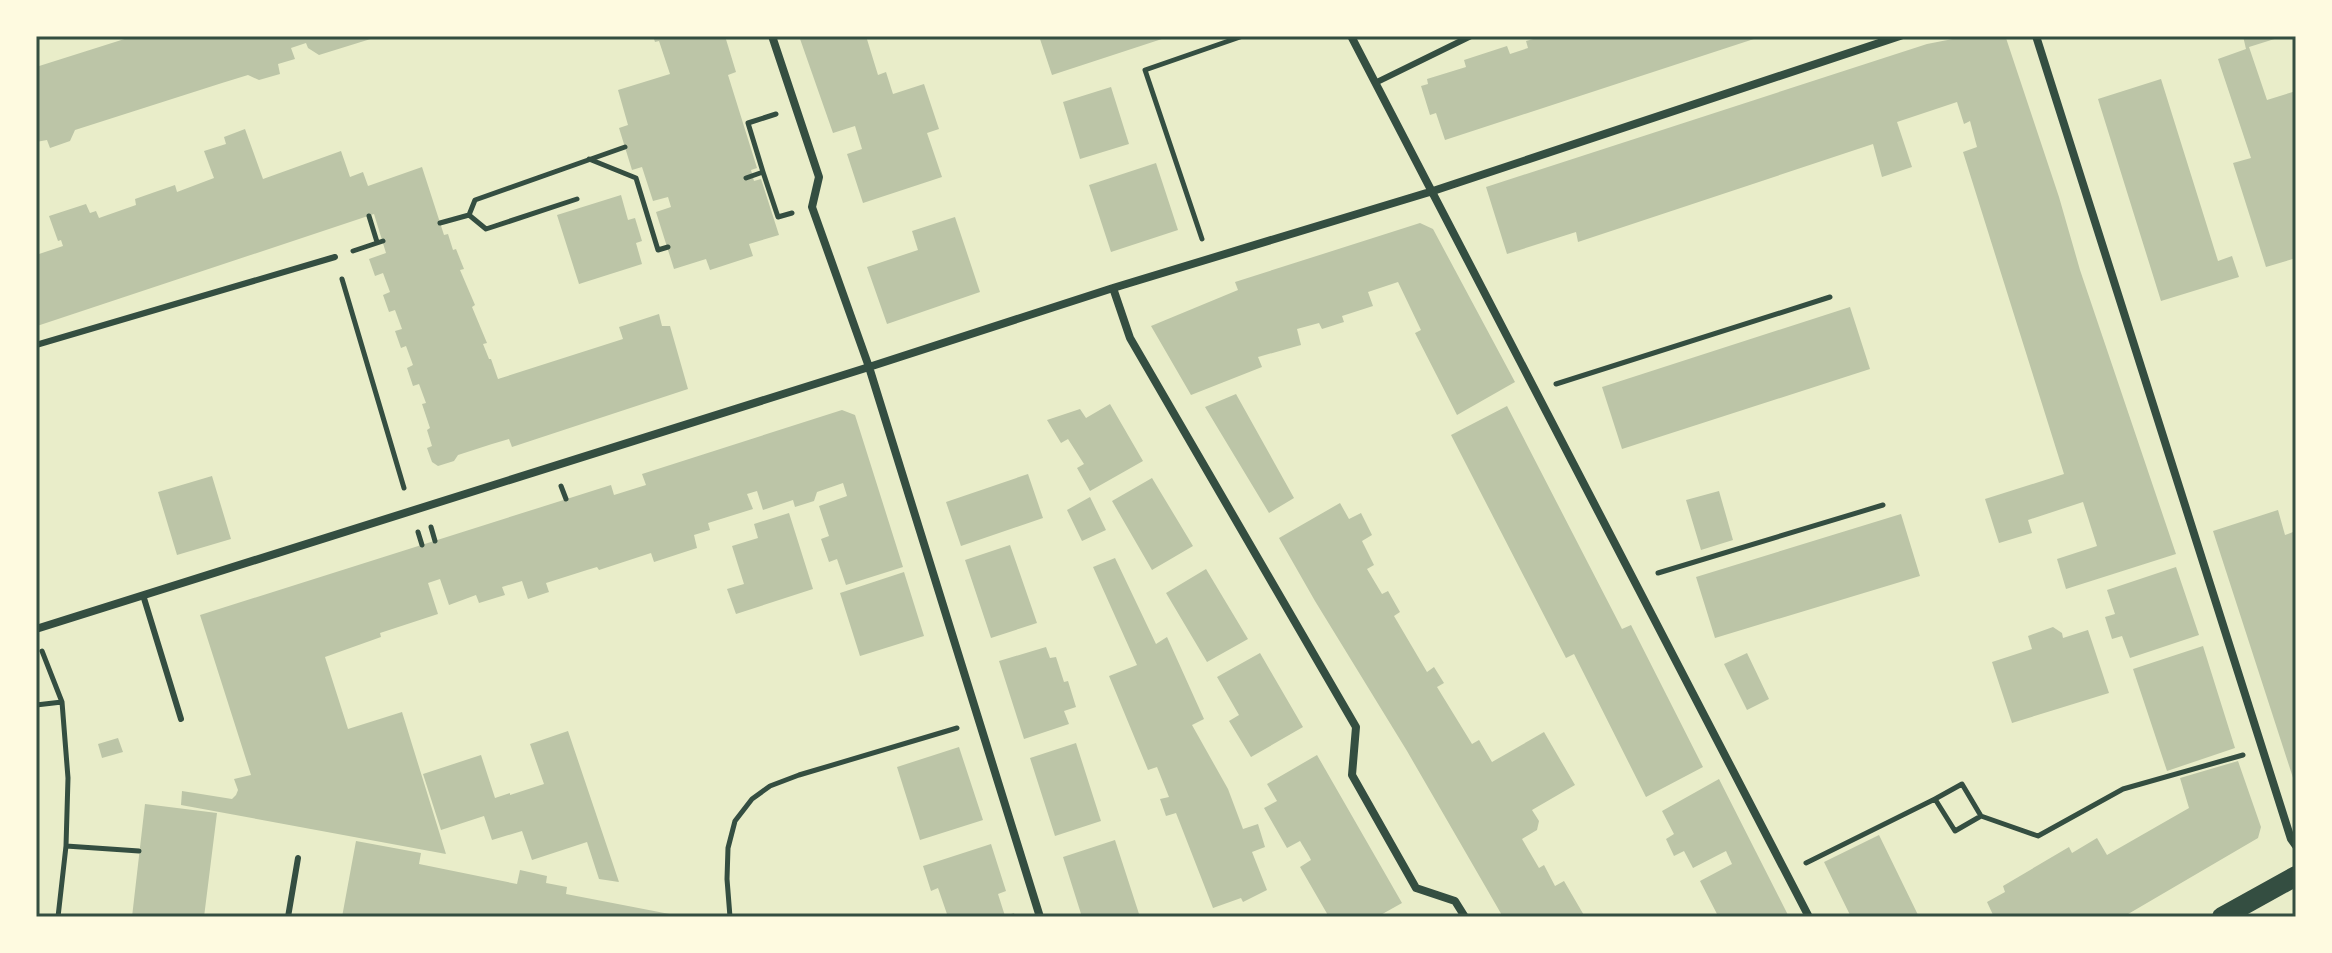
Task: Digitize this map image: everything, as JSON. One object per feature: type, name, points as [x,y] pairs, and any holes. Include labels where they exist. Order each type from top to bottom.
[{"type":"main road","points":[[2222,917],[2296,876]]},
{"type":"street","points":[[772,36],[819,177],[812,207],[869,367],[1040,917]]},
{"type":"street","points":[[1351,36],[1809,917]]},
{"type":"street","points":[[36,629],[1113,288],[1433,191],[1900,36]]},
{"type":"street","points":[[2036,36],[2291,839],[2296,846]]},
{"type":"street","points":[[1113,288],[1130,338],[1356,727],[1352,775],[1416,888],[1455,901],[1465,917]]},
{"type":"lane","points":[[1375,83],[1471,36]]},
{"type":"lane","points":[[36,345],[335,257]]},
{"type":"lane","points":[[143,595],[181,719]]},
{"type":"lane","points":[[288,917],[298,858]]},
{"type":"path","points":[[1208,259],[1145,70],[1243,36]]},
{"type":"path","points":[[748,123],[778,217]]},
{"type":"path","points":[[469,215],[475,200],[625,147]]},
{"type":"path","points":[[588,159],[636,178],[658,250],[668,247]]},
{"type":"path","points":[[746,178],[763,172]]},
{"type":"path","points":[[469,215],[486,229],[577,199]]},
{"type":"path","points":[[440,223],[469,215]]},
{"type":"path","points":[[369,216],[377,242]]},
{"type":"path","points":[[335,257],[422,545]]},
{"type":"path","points":[[1536,391],[1830,297]]},
{"type":"path","points":[[1634,580],[1883,505]]},
{"type":"path","points":[[41,649],[62,702],[68,778],[66,846],[58,917]]},
{"type":"path","points":[[36,705],[62,702]]},
{"type":"path","points":[[730,917],[728,848],[735,821],[752,799],[770,786],[799,775],[979,723]]},
{"type":"path","points":[[1786,873],[1962,784],[1981,816],[2038,836],[2123,789],[2263,749]]},
{"type":"path","points":[[1935,799],[1955,831],[1981,816]]},
{"type":"path","points":[[66,846],[139,851]]},
{"type":"building","points":[[134,36],[377,37],[319,55],[306,43],[291,48],[295,59],[278,64],[280,74],[259,80],[248,75],[75,130],[70,141],[50,148],[47,140],[36,142],[36,67]]},
{"type":"building","points":[[653,36],[725,36],[736,72],[728,75],[757,168],[751,170],[754,181],[761,179],[779,235],[749,244],[753,256],[710,270],[706,259],[674,269],[656,212],[671,207],[668,197],[653,201],[642,167],[632,170],[619,128],[628,125],[618,90],[670,74],[659,41],[655,42]]},
{"type":"building","points":[[799,36],[866,36],[878,75],[886,72],[893,94],[924,84],[939,129],[927,133],[942,177],[863,203],[847,154],[862,149],[855,126],[833,133]]},
{"type":"building","points":[[1039,36],[1168,36],[1168,37],[1052,75]]},
{"type":"building","points":[[1544,36],[1561,36],[1562,39],[1570,36],[1760,37],[1445,140],[1436,113],[1430,115],[1421,86],[1428,84],[1427,79],[1466,67],[1464,60],[1507,46],[1510,54],[1528,48],[1526,41]]},
{"type":"building","points":[[1968,36],[2006,38],[2176,554],[2066,589],[2057,559],[2097,546],[2083,502],[2028,520],[2032,533],[1999,543],[1985,499],[2064,474],[1963,152],[1977,147],[1970,121],[1964,124],[1957,102],[1897,122],[1912,167],[1882,177],[1873,144],[1578,242],[1576,232],[1507,254],[1486,187],[1927,44]]},
{"type":"building","points":[[2243,36],[2284,36],[2249,47],[2267,100],[2296,91],[2296,258],[2266,267],[2233,163],[2251,158],[2218,59],[2246,49]]},
{"type":"building","points":[[2161,79],[2218,261],[2232,256],[2239,277],[2161,301],[2098,99]]},
{"type":"building","points":[[1111,87],[1129,144],[1080,159],[1063,102]]},
{"type":"building","points":[[245,129],[263,179],[341,151],[350,177],[363,172],[368,186],[422,167],[444,235],[448,234],[464,269],[460,270],[487,343],[483,344],[498,379],[623,339],[619,327],[659,314],[662,326],[670,326],[688,389],[512,447],[509,439],[492,444],[458,455],[454,461],[438,466],[432,462],[427,448],[432,446],[422,404],[426,403],[419,384],[413,386],[407,368],[413,365],[406,346],[401,348],[395,331],[402,329],[395,310],[389,312],[383,295],[390,292],[383,273],[375,276],[369,259],[386,253],[374,214],[37,326],[36,255],[63,246],[61,240],[58,241],[49,216],[86,204],[90,213],[96,211],[99,218],[136,205],[135,199],[175,185],[177,192],[214,178],[204,151],[226,144],[224,137]]},
{"type":"building","points":[[1156,163],[1178,230],[1111,252],[1089,185]]},
{"type":"building","points":[[621,195],[628,220],[635,218],[642,241],[636,243],[642,264],[579,284],[557,215]]},
{"type":"building","points":[[955,217],[980,292],[887,324],[867,267],[918,250],[912,231]]},
{"type":"building","points":[[1420,223],[1433,229],[1515,382],[1457,415],[1415,333],[1421,330],[1398,282],[1368,292],[1373,306],[1342,316],[1344,322],[1322,329],[1319,323],[1297,329],[1301,345],[1258,357],[1262,367],[1191,395],[1151,326],[1238,290],[1235,282]]},
{"type":"building","points":[[1850,307],[1870,369],[1622,449],[1602,387]]},
{"type":"building","points":[[1236,394],[1294,498],[1269,513],[1205,407]]},
{"type":"building","points":[[1110,404],[1143,461],[1090,491],[1077,468],[1084,464],[1068,439],[1061,443],[1047,420],[1080,409],[1086,418]]},
{"type":"building","points":[[1507,406],[1622,629],[1631,625],[1703,767],[1646,797],[1574,654],[1566,658],[1451,435]]},
{"type":"building","points":[[842,410],[855,415],[903,567],[846,585],[837,559],[829,562],[821,539],[829,536],[819,506],[847,496],[843,483],[817,492],[814,501],[795,507],[793,500],[763,510],[757,491],[747,494],[753,509],[708,523],[710,530],[694,535],[697,548],[654,562],[651,553],[599,570],[597,567],[587,570],[546,583],[549,592],[528,599],[522,581],[502,587],[505,595],[479,603],[476,595],[449,605],[440,579],[428,583],[438,614],[380,633],[381,637],[325,657],[348,729],[402,712],[446,854],[181,805],[182,791],[232,799],[238,790],[234,779],[251,775],[200,615],[611,485],[614,495],[646,485],[642,474]]},
{"type":"building","points":[[1028,474],[1043,518],[961,546],[946,502]]},
{"type":"building","points":[[212,476],[231,539],[177,555],[158,492]]},
{"type":"building","points":[[1152,478],[1193,546],[1152,570],[1112,501]]},
{"type":"building","points":[[1719,491],[1733,540],[1701,550],[1686,500]]},
{"type":"building","points":[[1090,497],[1106,530],[1082,541],[1067,510]]},
{"type":"building","points":[[1340,503],[1349,519],[1361,513],[1372,535],[1362,541],[1374,565],[1367,569],[1382,594],[1388,591],[1400,612],[1394,616],[1427,672],[1434,667],[1444,683],[1437,687],[1472,744],[1479,740],[1492,762],[1544,732],[1575,785],[1532,810],[1539,821],[1537,830],[1522,839],[1539,868],[1544,865],[1555,886],[1564,881],[1585,917],[1503,917],[1315,601],[1279,538]]},
{"type":"building","points":[[2278,510],[2285,535],[2293,532],[2296,543],[2295,784],[2213,531]]},
{"type":"building","points":[[789,513],[813,589],[736,614],[727,589],[744,584],[732,546],[758,538],[754,524]]},
{"type":"building","points":[[1901,514],[1920,576],[1715,638],[1696,577]]},
{"type":"building","points":[[1010,545],[1037,623],[991,638],[965,560]]},
{"type":"building","points":[[1115,558],[1156,644],[1167,637],[1204,719],[1192,725],[1228,789],[1243,829],[1258,824],[1265,847],[1252,852],[1267,890],[1243,902],[1241,898],[1213,908],[1176,813],[1166,816],[1160,799],[1169,797],[1157,767],[1148,770],[1109,676],[1137,665],[1093,567]]},
{"type":"building","points":[[2176,567],[2199,635],[2130,658],[2122,636],[2112,639],[2105,617],[2115,614],[2107,590]]},
{"type":"building","points":[[1206,569],[1248,639],[1207,662],[1166,593]]},
{"type":"building","points":[[904,572],[924,636],[860,656],[840,593]]},
{"type":"building","points":[[2053,627],[2062,633],[2063,638],[2088,630],[2109,693],[2012,723],[1992,662],[2032,649],[2028,636]]},
{"type":"building","points":[[2203,646],[2235,748],[2167,771],[2133,669]]},
{"type":"building","points":[[1046,647],[1050,658],[1056,657],[1064,682],[1068,681],[1076,707],[1064,711],[1069,724],[1024,739],[999,661]]},
{"type":"building","points":[[1260,653],[1303,727],[1251,757],[1229,721],[1239,715],[1217,677]]},
{"type":"building","points":[[1747,653],[1769,699],[1747,710],[1724,664]]},
{"type":"building","points":[[568,731],[619,882],[599,879],[587,842],[532,860],[522,831],[492,840],[484,816],[441,830],[423,774],[481,755],[495,798],[510,795],[544,784],[530,744]]},
{"type":"building","points":[[118,738],[123,752],[102,758],[98,744]]},
{"type":"building","points":[[1076,743],[1101,821],[1055,836],[1030,758]]},
{"type":"building","points":[[959,747],[983,820],[920,840],[897,767]]},
{"type":"building","points":[[1317,755],[1402,903],[1377,917],[1329,917],[1300,867],[1311,860],[1309,856],[1300,841],[1287,848],[1264,808],[1277,801],[1267,784]]},
{"type":"building","points":[[2238,761],[2261,827],[2258,838],[2123,917],[1994,917],[1987,902],[2005,892],[2003,886],[2069,847],[2072,853],[2097,838],[2107,855],[2189,808],[2180,778]]},
{"type":"building","points":[[1719,779],[1789,917],[1710,917],[1717,914],[1700,881],[1732,864],[1726,851],[1693,868],[1684,851],[1674,856],[1666,839],[1674,834],[1662,811]]},
{"type":"building","points":[[145,804],[217,813],[204,917],[132,917]]},
{"type":"building","points":[[1879,835],[1919,917],[1851,917],[1824,862]]},
{"type":"building","points":[[1115,840],[1140,917],[1082,917],[1063,857]]},
{"type":"building","points":[[356,841],[421,853],[419,864],[517,884],[520,870],[547,876],[546,883],[567,887],[566,894],[685,917],[342,917]]},
{"type":"building","points":[[991,844],[1006,891],[998,894],[1005,916],[1014,913],[1015,917],[948,917],[938,888],[931,891],[923,866]]}]
